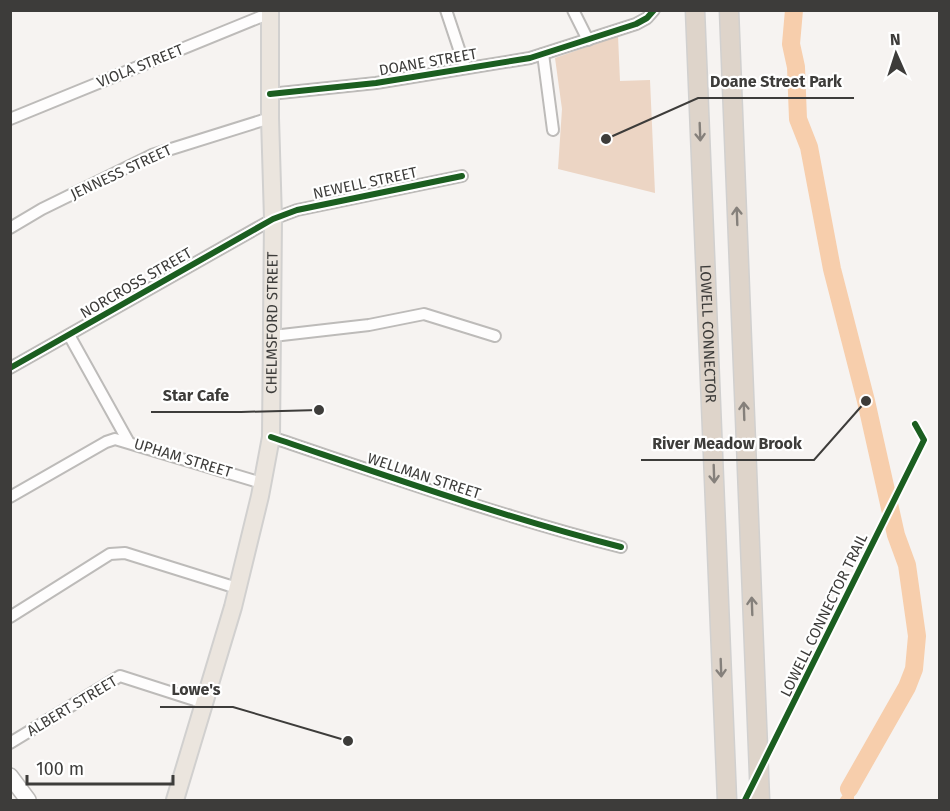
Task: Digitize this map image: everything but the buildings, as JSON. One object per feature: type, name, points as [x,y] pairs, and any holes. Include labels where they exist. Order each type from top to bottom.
[{"type":"highway","name":"LOWELL CONNECTOR","points":[[695,13],[727,801]]},
{"type":"highway","points":[[729,13],[760,801]]},
{"type":"main road","name":"CHELMSFORD STREET","points":[[175,801],[237,588],[271,437],[273,219],[270,12]]},
{"type":"main road","points":[[10,776],[28,801]]},
{"type":"street","points":[[446,10],[465,67]]},
{"type":"street","points":[[573,10],[588,40]]},
{"type":"street","name":"DOANE STREET","points":[[270,94],[376,83],[511,61],[543,54],[636,24],[647,18],[654,10]]},
{"type":"street","name":"VIOLA STREET","points":[[10,119],[270,12]]},
{"type":"street","points":[[543,54],[553,130]]},
{"type":"street","name":"JENNESS STREET","points":[[10,228],[42,209],[152,155],[270,117]]},
{"type":"street","name":"NEWELL STREET","points":[[273,219],[297,210],[462,176]]},
{"type":"street","name":"NORCROSS STREET","points":[[10,368],[273,219]]},
{"type":"street","points":[[273,336],[369,325],[424,314],[495,336]]},
{"type":"street","points":[[69,335],[128,441]]},
{"type":"street","name":"WELLMAN STREET","points":[[271,437],[450,498],[621,547]]},
{"type":"street","name":"UPHAM STREET","points":[[10,497],[115,439],[128,441],[262,483]]},
{"type":"street","points":[[10,617],[110,554],[117,553],[125,553],[237,588]]},
{"type":"street","name":"ALBERT STREET","points":[[10,743],[120,676],[204,702]]},
{"type":"shaded area","points":[[618,36],[620,81],[650,80],[655,193],[558,169],[562,109],[555,58]]},
{"type":"waterway","points":[[794,10],[791,44],[796,67],[798,119],[809,147],[832,269],[866,401],[896,535],[907,565],[917,636],[914,669],[907,687],[849,789]]},
{"type":"waterway","points":[[841,800],[849,789]]},
{"type":"waterway","points":[[849,789],[849,800]]},
{"type":"cycle path","points":[[270,94],[376,83],[530,58],[636,24],[647,18],[654,10]]},
{"type":"cycle path","points":[[10,368],[273,219],[297,210],[462,176]]},
{"type":"cycle path","name":"LOWELL CONNECTOR TRAIL","points":[[745,800],[924,440],[915,424]]},
{"type":"cycle path","points":[[271,437],[489,509],[621,547]]},
{"type":"place","name":"Doane Street Park","points":[[606,139]]},
{"type":"place","name":"River Meadow Brook","points":[[866,401]]},
{"type":"place","name":"Star Cafe","points":[[319,410]]},
{"type":"place","name":"Lowe's","points":[[348,741]]}]
